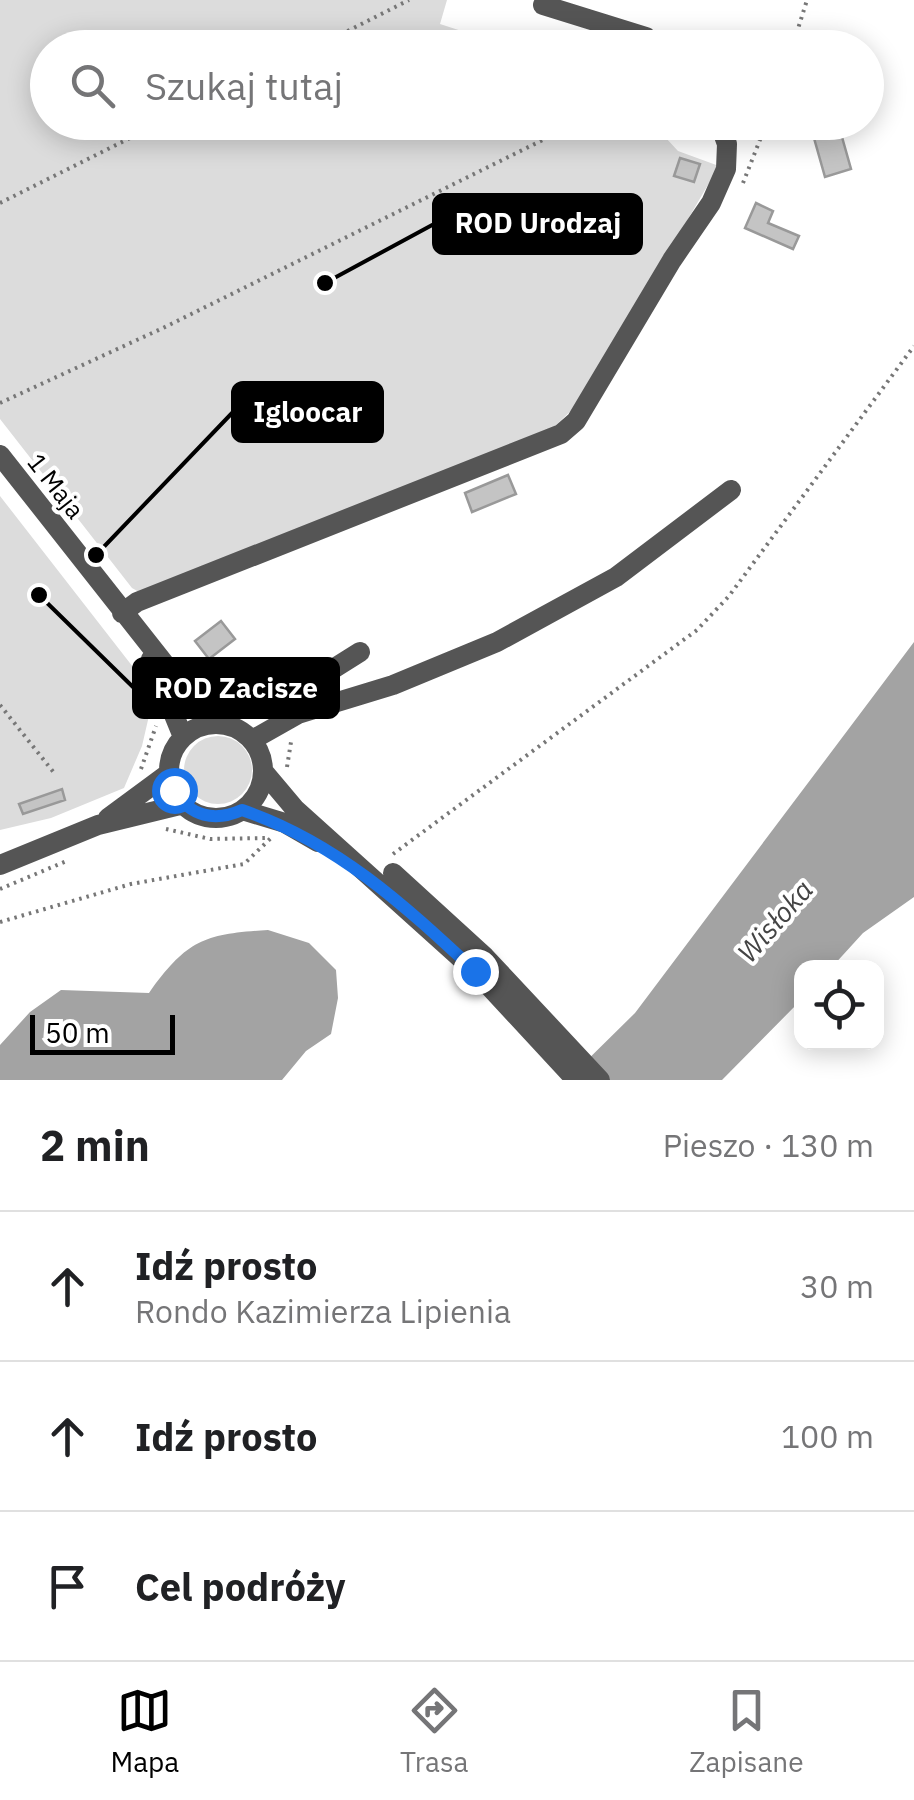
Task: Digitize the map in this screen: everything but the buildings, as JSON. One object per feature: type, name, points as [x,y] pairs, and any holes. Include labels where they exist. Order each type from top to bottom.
[{"type":"street","points":[[543,6],[623,30]]},
{"type":"street","points":[[122,613],[137,602],[561,434],[576,421],[672,260],[711,203],[726,169],[726,140]]},
{"type":"street","name":"1 Maja","points":[[0,456],[144,644],[212,724]]},
{"type":"street","points":[[252,740],[298,714],[393,685],[497,642],[616,576],[731,490]]},
{"type":"street","name":"1 Maja","points":[[144,644],[183,737]]},
{"type":"street","points":[[298,714],[325,674],[360,652]]},
{"type":"street","points":[[184,804],[170,773],[170,760],[183,737],[212,724],[234,727],[252,740],[263,771],[294,809],[351,861]]},
{"type":"street","points":[[242,810],[255,797],[263,771]]},
{"type":"street","points":[[98,825],[170,773]]},
{"type":"street","points":[[0,866],[98,825],[184,804],[212,817],[242,810],[285,823],[351,861],[385,875],[484,958],[600,1080]]},
{"type":"street","points":[[385,875],[576,1080]]},
{"type":"path","points":[[350,30],[410,0]]},
{"type":"path","points":[[798,30],[807,0]]},
{"type":"path","points":[[0,203],[126,140]]},
{"type":"path","points":[[0,403],[163,328],[543,140]]},
{"type":"path","points":[[385,875],[697,630],[729,596],[914,346]]},
{"type":"path","points":[[214,700],[272,711]]},
{"type":"path","points":[[0,705],[55,774]]},
{"type":"path","points":[[136,782],[160,714]]},
{"type":"path","points":[[154,824],[210,839],[282,840]]},
{"type":"path","points":[[0,922],[131,884],[244,864],[272,838]]},
{"type":"shaded area","points":[[0,0],[447,0],[440,24],[459,30],[30,30],[30,140],[668,140],[678,151],[719,166],[582,400],[554,427],[146,596],[132,588],[0,419]]},
{"type":"shaded area","points":[[0,496],[154,694],[142,746],[124,788],[51,818],[0,830]]},
{"type":"shaded area","points":[[218,736],[242,746],[252,770],[242,794],[218,804],[194,794],[184,770],[194,746]]},
{"type":"water","name":"Wisłoka","points":[[914,642],[914,897],[863,933],[838,960],[794,960],[794,1007],[722,1080],[567,1080],[635,1013]]},
{"type":"water","points":[[268,930],[309,943],[336,970],[338,998],[331,1034],[306,1051],[282,1080],[0,1080],[0,1045],[30,1012],[61,990],[149,993],[175,961],[199,943],[228,934]]},
{"type":"place","name":"ROD Urodzaj","points":[[325,283]]},
{"type":"place","name":"Igloocar","points":[[96,555]]},
{"type":"place","name":"ROD Zacisze","points":[[39,595]]},
{"type":"route","points":[[174,790],[197,813],[228,816],[242,810],[285,823],[351,861],[475,971]]}]
